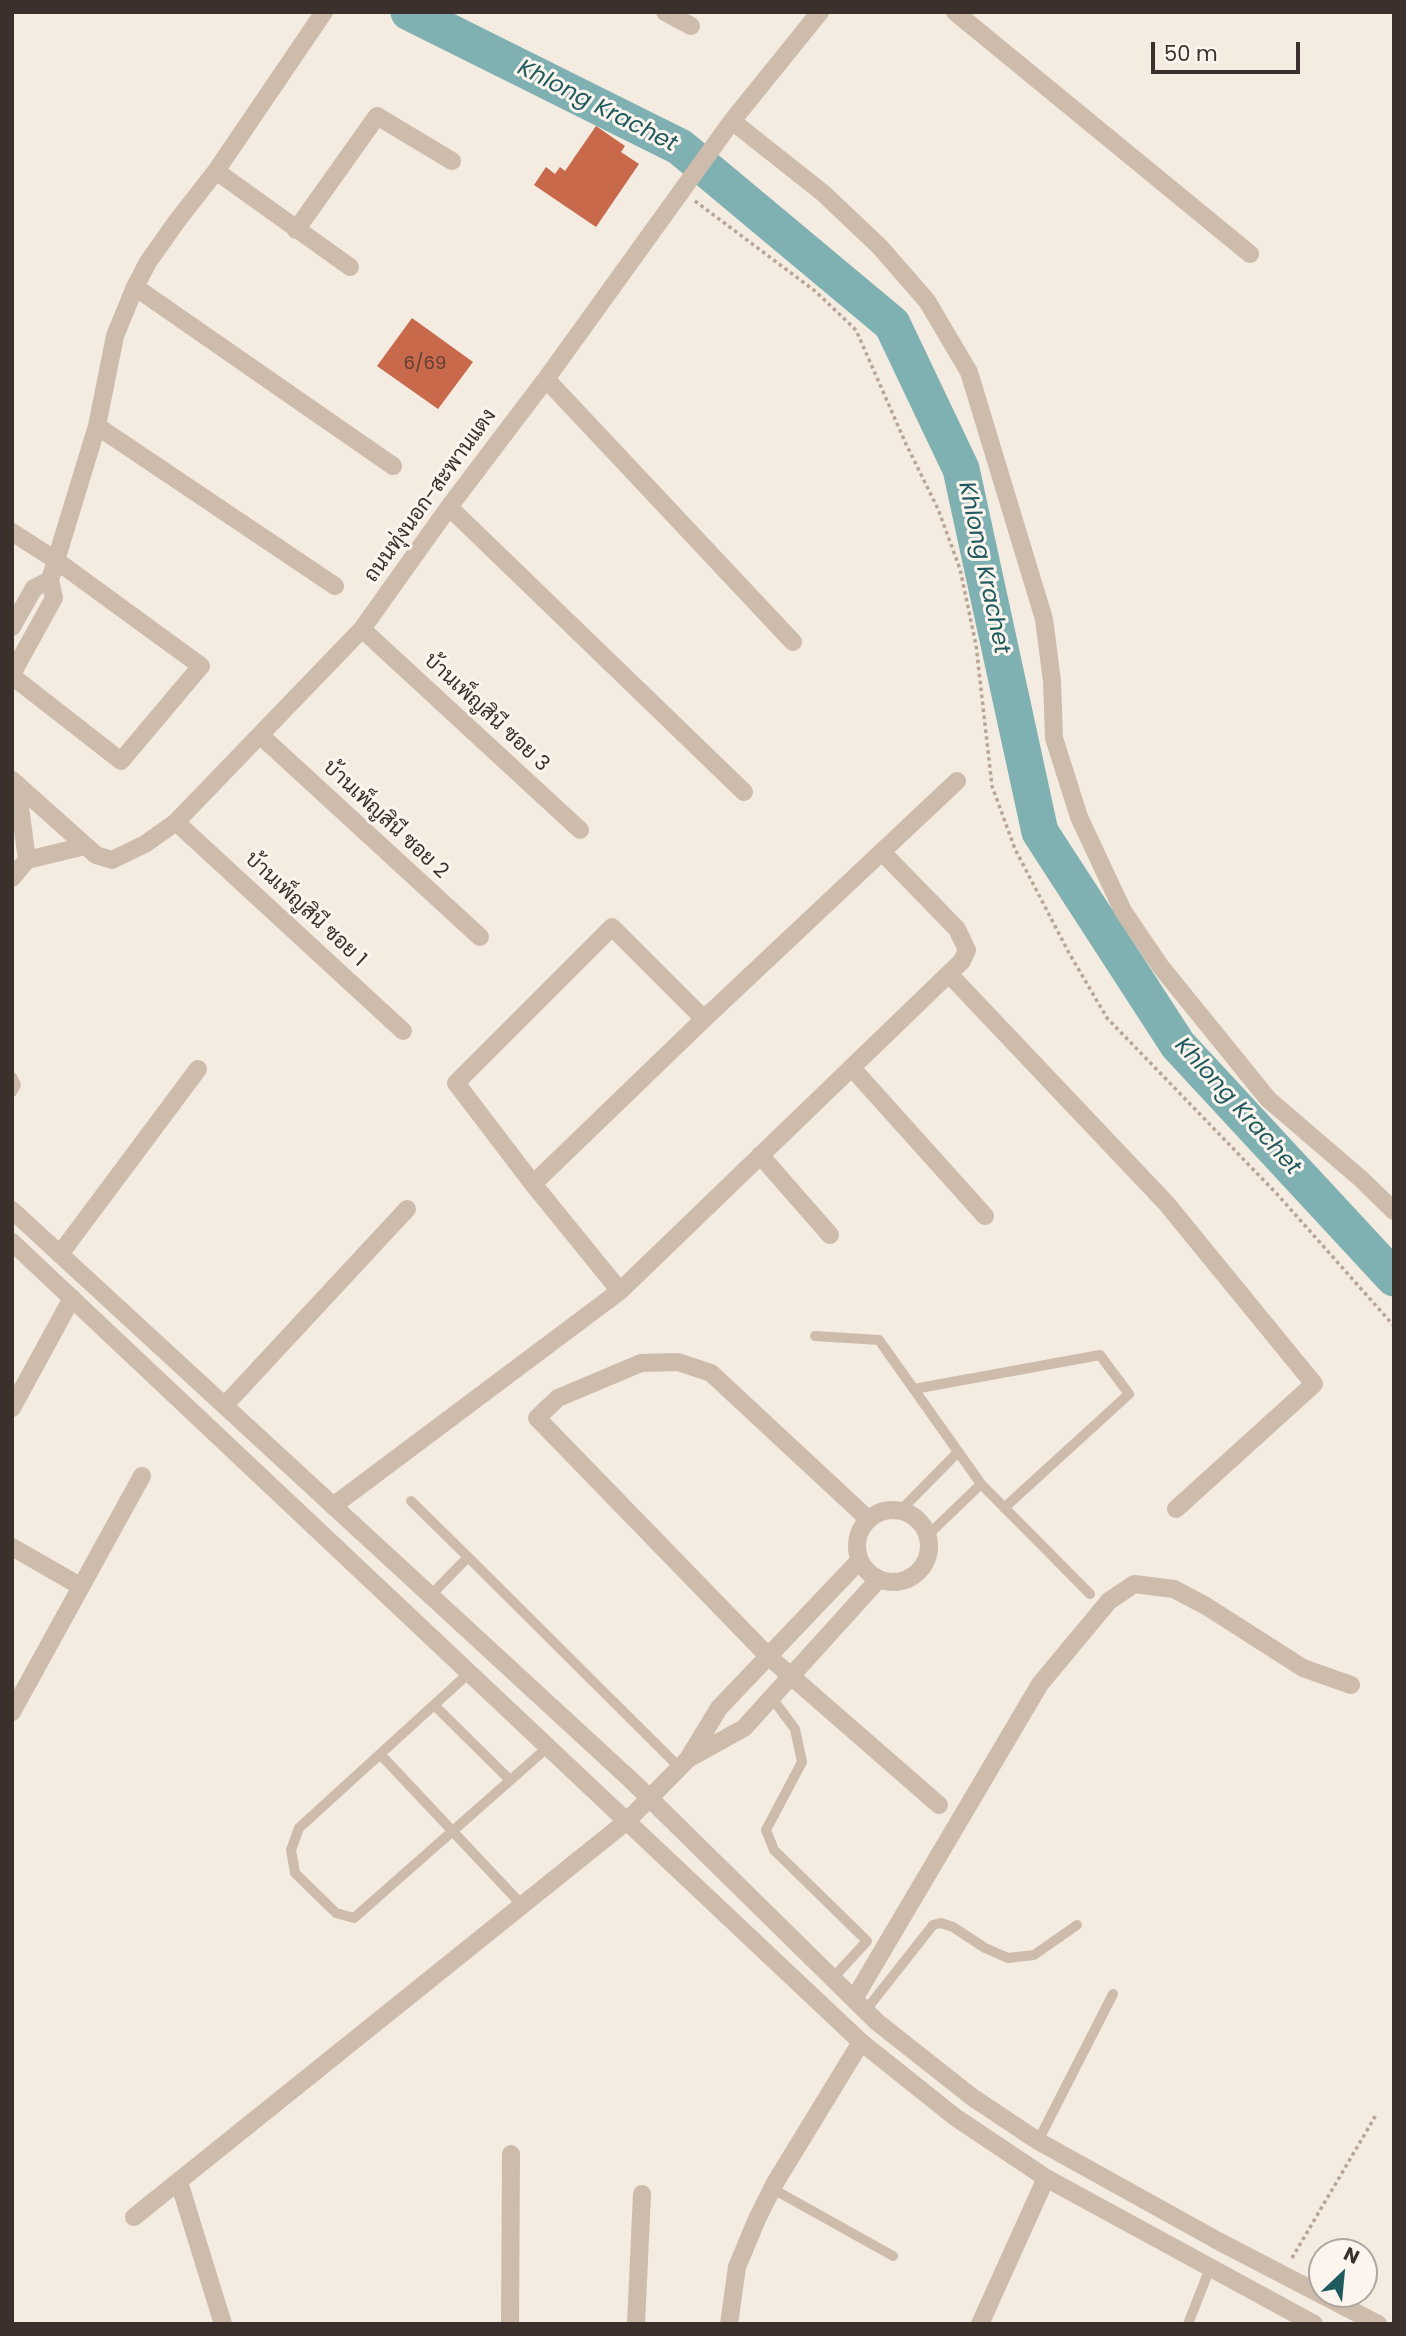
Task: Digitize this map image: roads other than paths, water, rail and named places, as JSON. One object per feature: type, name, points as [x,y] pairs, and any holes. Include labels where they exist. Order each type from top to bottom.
[{"type":"street","points":[[12,532],[57,561],[201,666],[121,761],[12,675],[54,598],[50,580],[57,561],[97,426],[116,336],[135,287],[148,262],[216,172],[324,12]]},
{"type":"street","points":[[665,12],[691,26]]},
{"type":"street","name":"ถนนทุ่งนอก-สะพานแตง","points":[[15,782],[96,855],[112,860],[145,844],[176,822],[362,629],[727,128],[820,12]]},
{"type":"street","points":[[955,12],[1250,254]]},
{"type":"street","points":[[296,230],[377,116],[452,161]]},
{"type":"street","points":[[727,128],[823,193],[880,247],[927,301],[969,372],[1044,619],[1052,681],[1054,738],[1079,817],[1123,911],[1161,967],[1268,1099],[1394,1211]]},
{"type":"street","points":[[216,172],[350,267]]},
{"type":"street","points":[[135,287],[393,466]]},
{"type":"street","points":[[546,379],[793,642]]},
{"type":"street","points":[[97,426],[335,586]]},
{"type":"street","points":[[449,507],[744,792]]},
{"type":"street","points":[[12,627],[34,588],[50,580]]},
{"type":"street","name":"บ้านเพ็ญสินี ซอย 3","points":[[362,629],[580,830]]},
{"type":"street","name":"บ้านเพ็ญสินี ซอย 2","points":[[260,735],[480,937]]},
{"type":"street","points":[[533,1184],[957,781]]},
{"type":"street","points":[[15,782],[27,860]]},
{"type":"street","name":"บ้านเพ็ญสินี ซอย 1","points":[[176,822],[403,1031]]},
{"type":"street","points":[[12,878],[27,860],[85,846]]},
{"type":"street","points":[[333,1506],[620,1291],[962,961],[967,950],[957,929],[882,852]]},
{"type":"street","points":[[620,1291],[456,1083],[612,927],[704,1019]]},
{"type":"street","points":[[949,974],[1166,1203],[1314,1384],[1176,1509]]},
{"type":"street","points":[[852,1068],[985,1216]]},
{"type":"street","points":[[60,1254],[198,1069]]},
{"type":"street","points":[[760,1155],[830,1235]]},
{"type":"street","points":[[225,1405],[407,1209]]},
{"type":"street","points":[[12,1210],[650,1798],[877,2022],[972,2097],[1038,2141],[1226,2245],[1378,2324]]},
{"type":"street","points":[[12,1242],[861,2042],[954,2118],[1046,2178],[1314,2324]]},
{"type":"street","points":[[12,1408],[72,1298]]},
{"type":"street","points":[[868,1519],[711,1373],[678,1362],[641,1363],[558,1398],[537,1418],[768,1656],[939,1805]]},
{"type":"street","points":[[12,1712],[142,1476]]},
{"type":"street","points":[[889,1510],[901,1510],[918,1519],[928,1535],[930,1547],[921,1570],[908,1579],[894,1583],[878,1580],[866,1573],[859,1561],[856,1546],[859,1531],[868,1519],[889,1510]]},
{"type":"street","points":[[12,1547],[80,1586]]},
{"type":"street","points":[[134,2217],[627,1821],[683,1763],[719,1708],[859,1561]]},
{"type":"street","points":[[683,1763],[744,1728],[878,1580]]},
{"type":"street","points":[[860,2004],[1040,1684],[1109,1601],[1134,1584],[1174,1589],[1206,1606],[1303,1668],[1351,1685]]},
{"type":"street","points":[[729,2324],[737,2267],[773,2189],[861,2042]]},
{"type":"street","points":[[510,2154],[510,2324]]},
{"type":"street","points":[[980,2324],[1046,2178]]},
{"type":"street","points":[[178,2182],[223,2324]]},
{"type":"street","points":[[636,2324],[642,2193]]},
{"type":"street","points":[[1212,2269],[1226,2245]]},
{"type":"lane","points":[[12,1077],[16,1084],[12,1092]]},
{"type":"lane","points":[[815,1336],[879,1340],[981,1484],[1090,1594]]},
{"type":"lane","points":[[914,1389],[1100,1355],[1129,1394],[1004,1508]]},
{"type":"lane","points":[[901,1510],[958,1452]]},
{"type":"lane","points":[[928,1535],[981,1484]]},
{"type":"lane","points":[[411,1501],[683,1763]]},
{"type":"lane","points":[[430,1596],[468,1558]]},
{"type":"lane","points":[[469,1673],[299,1828],[291,1850],[295,1873],[336,1913],[354,1918],[548,1747]]},
{"type":"lane","points":[[772,1698],[795,1729],[802,1762],[766,1830],[774,1850],[867,1941],[833,1978]]},
{"type":"lane","points":[[434,1705],[510,1780]]},
{"type":"lane","points":[[380,1754],[522,1905]]},
{"type":"lane","points":[[860,2004],[933,1925],[941,1923],[953,1927],[985,1948],[1008,1958],[1034,1955],[1077,1925]]},
{"type":"lane","points":[[1038,2141],[1114,1994]]},
{"type":"lane","points":[[773,2189],[893,2256]]},
{"type":"lane","points":[[1188,2324],[1212,2269]]},
{"type":"waterway","name":"Khlong Krachet","points":[[409,12],[680,147],[892,324],[961,469],[1040,832],[1178,1045],[1394,1278]]}]
